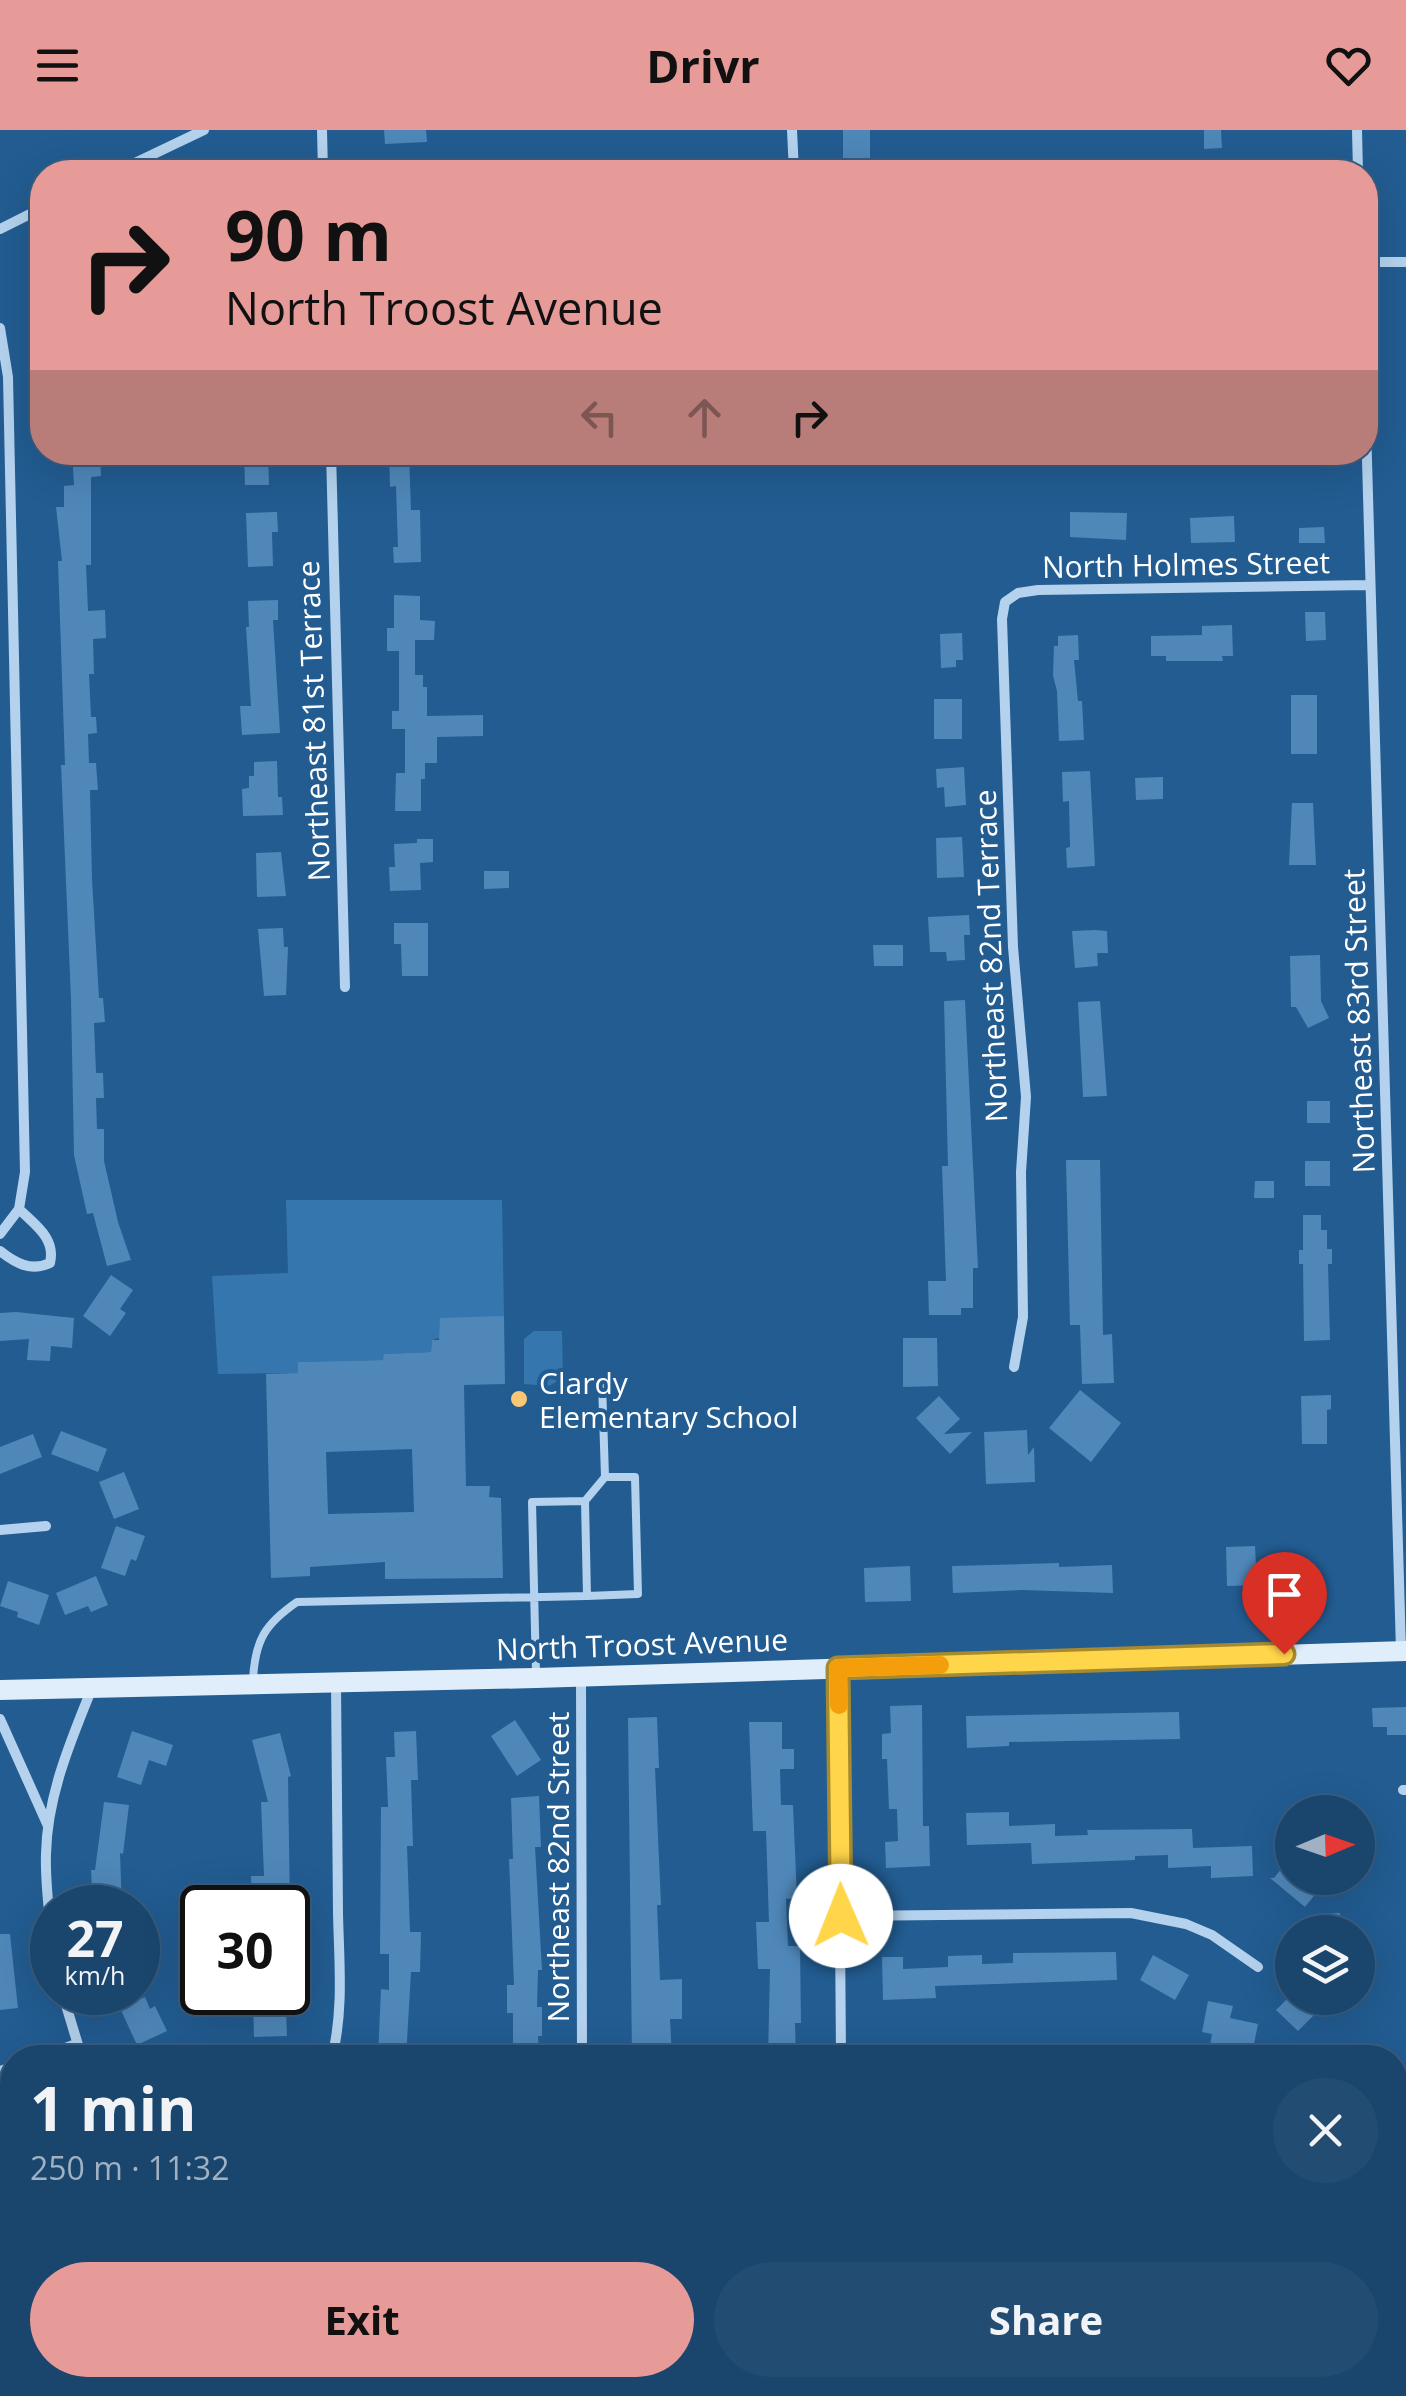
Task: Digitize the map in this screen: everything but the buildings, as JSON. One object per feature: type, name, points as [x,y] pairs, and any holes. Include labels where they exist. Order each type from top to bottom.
[{"type":"street","points":[[141,160],[204,130]]},
{"type":"street","points":[[322,130],[323,160]]},
{"type":"street","points":[[792,130],[793,160]]},
{"type":"street","points":[[1357,130],[1358,160]]},
{"type":"street","points":[[0,229],[30,214]]},
{"type":"street","points":[[1378,262],[1406,262]]},
{"type":"street","points":[[0,328],[8,377],[25,1172],[19,1209],[0,1234]]},
{"type":"street","name":"Northeast 81st Terrace","points":[[330,465],[345,988]]},
{"type":"street","name":"Northeast 83rd Street","points":[[1367,465],[1404,1651]]},
{"type":"street","name":"North Holmes Street","points":[[1005,602],[1018,594],[1038,590],[1370,585]]},
{"type":"street","name":"Northeast 82nd Terrace","points":[[1005,602],[1002,619],[1014,947],[1026,1097],[1021,1172],[1023,1317],[1014,1367]]},
{"type":"street","points":[[0,1251],[29,1267],[50,1263],[53,1251],[48,1238],[19,1209]]},
{"type":"street","points":[[0,1530],[46,1526]]},
{"type":"street","name":"North Troost Avenue","points":[[0,1690],[581,1677],[1404,1651]]},
{"type":"street","points":[[838,1668],[841,2045]]},
{"type":"street","name":"Northeast 82nd Street","points":[[581,1677],[582,2045]]},
{"type":"street","points":[[334,2045],[342,1964],[338,1924],[336,1682]]},
{"type":"street","points":[[47,1885],[48,1826],[59,1778],[92,1688]]},
{"type":"street","points":[[0,1719],[48,1826]]},
{"type":"street","points":[[841,1916],[1131,1913],[1186,1924],[1212,1935],[1258,1967]]},
{"type":"street","points":[[68,2015],[76,2044]]},
{"type":"lane","points":[[588,1596],[585,1500],[605,1477],[602,1383]]},
{"type":"lane","points":[[253,1684],[260,1638],[276,1616],[298,1602],[638,1594],[635,1477],[605,1477]]},
{"type":"lane","points":[[536,1678],[532,1502],[585,1500]]},
{"type":"shaded area","points":[[286,1200],[502,1200],[504,1316],[432,1340],[431,1352],[385,1354],[383,1360],[299,1362],[298,1373],[218,1374],[212,1276],[288,1273]]},
{"type":"shaded area","points":[[534,1331],[562,1331],[563,1378],[549,1386],[524,1384],[524,1339]]},
{"type":"slow traffic","points":[[839,1705],[838,1668],[940,1665]]},
{"type":"place","name":"Clardy Elementary School","points":[[519,1399]]},
{"type":"route","points":[[841,1916],[838,1668],[1284,1654]]}]
